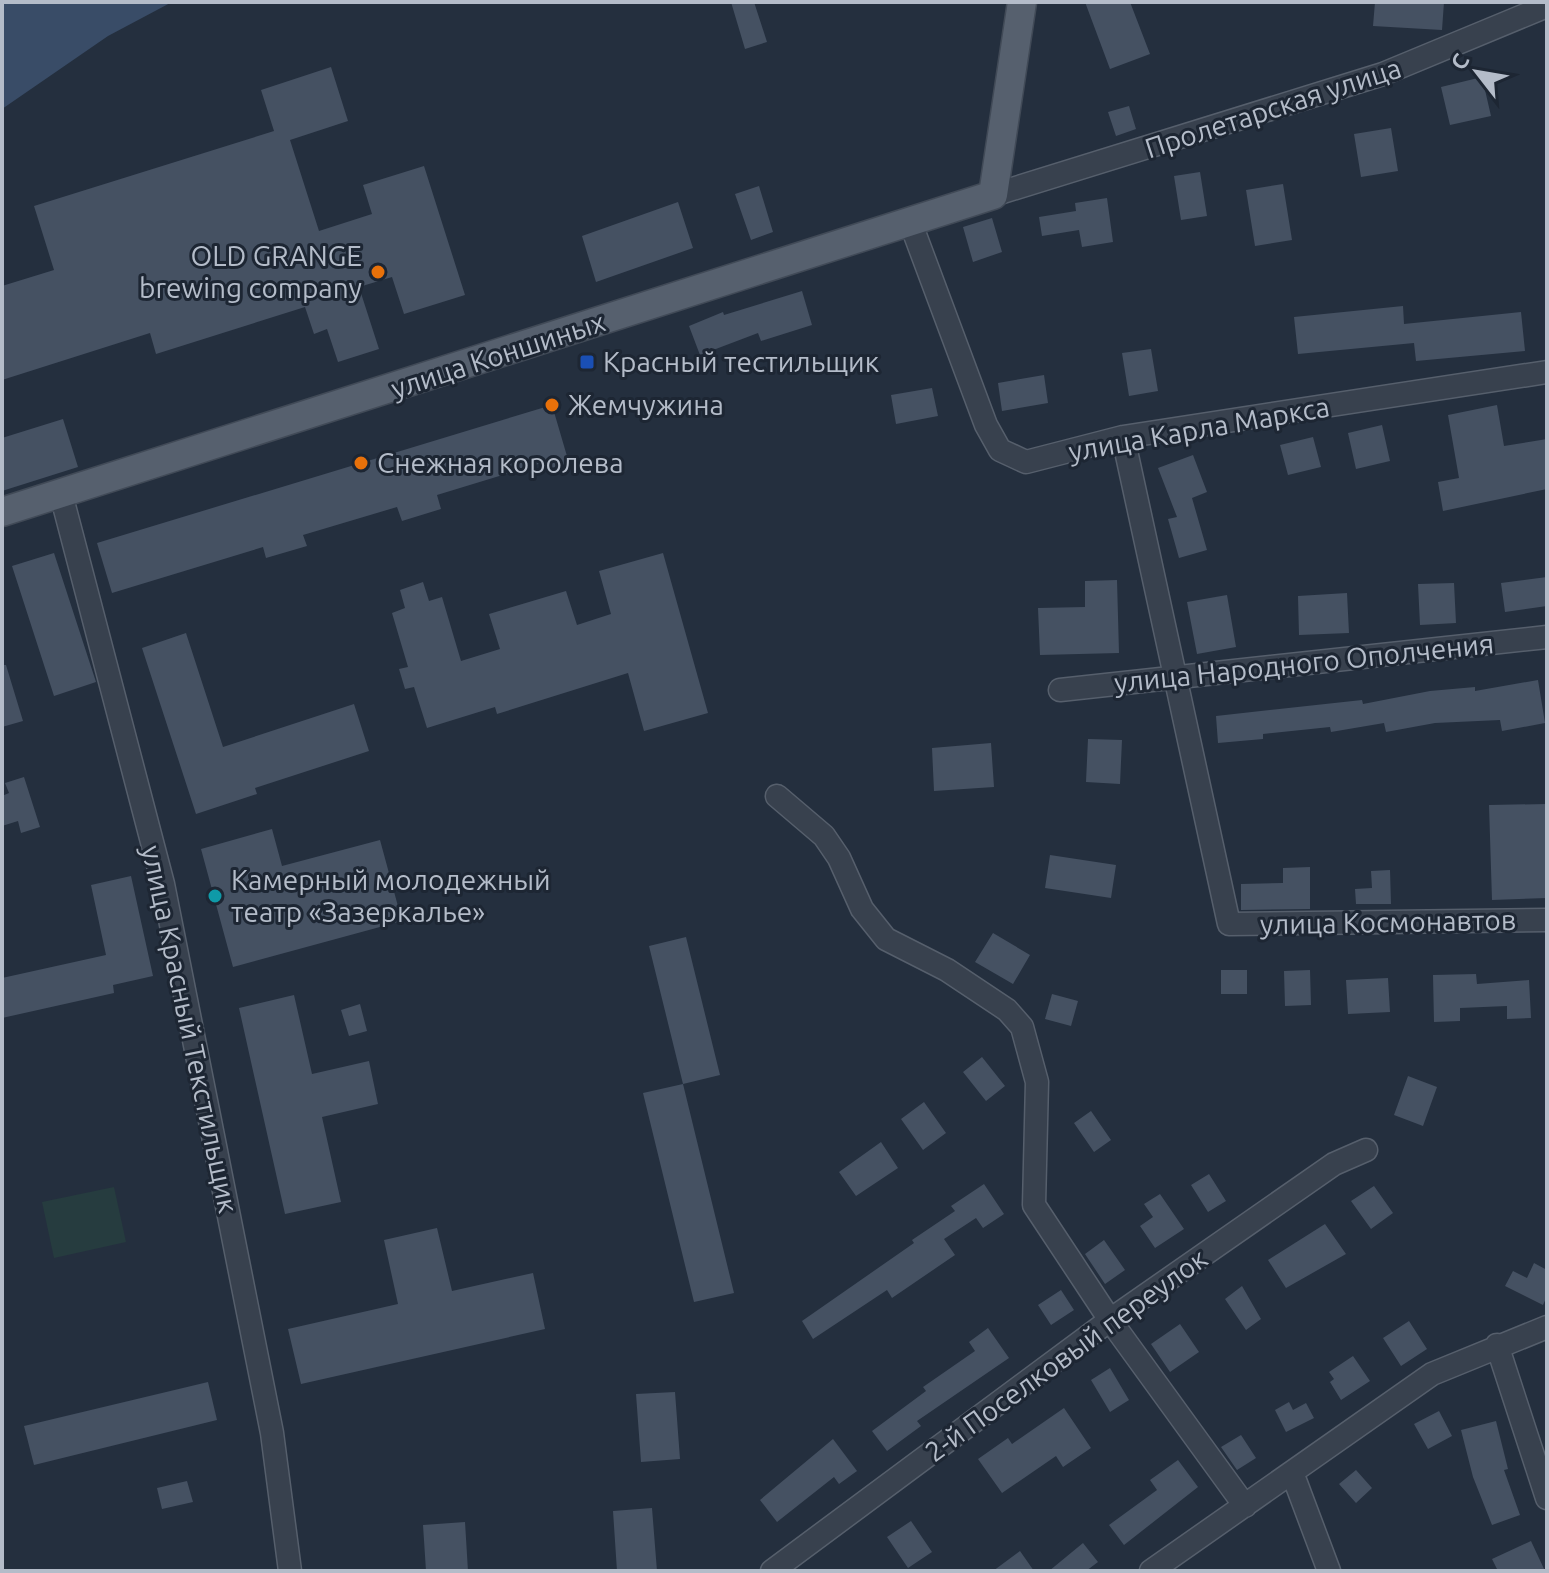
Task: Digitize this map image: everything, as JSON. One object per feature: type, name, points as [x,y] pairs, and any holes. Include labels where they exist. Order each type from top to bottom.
[{"type":"main road","points":[[993,195],[1022,2]]},
{"type":"main road","name":"улица Коншиных","points":[[2,512],[911,224],[993,195]]},
{"type":"street","name":"Пролетарская улица","points":[[993,195],[1383,74],[1547,6]]},
{"type":"street","name":"улица Карла Маркса","points":[[911,224],[986,425],[1000,450],[1026,462],[1123,437],[1547,372]]},
{"type":"street","points":[[1123,437],[1173,676]]},
{"type":"street","name":"улица Красный Текстильщик","points":[[61,494],[163,884],[272,1433],[290,1571]]},
{"type":"street","name":"улица Народного Ополчения","points":[[1060,690],[1547,637]]},
{"type":"street","name":"улица Космонавтов","points":[[1173,676],[1229,924],[1547,920]]},
{"type":"street","points":[[777,796],[824,836],[839,858],[862,909],[886,939],[947,970],[1007,1010],[1022,1027],[1037,1082],[1034,1205],[1110,1320],[1245,1506]]},
{"type":"street","name":"2-й Поселковый переулок","points":[[772,1571],[1110,1320],[1334,1164],[1366,1150]]},
{"type":"street","points":[[1151,1571],[1293,1475],[1432,1374],[1547,1327]]},
{"type":"street","points":[[1497,1345],[1547,1498]]},
{"type":"street","points":[[1293,1475],[1329,1571]]},
{"type":"green space","points":[[114,1187],[126,1242],[54,1258],[42,1202]]},
{"type":"water","points":[[2,2],[172,2],[108,36],[2,109]]},
{"type":"building","points":[[731,2],[754,2],[767,42],[745,49]]},
{"type":"building","points":[[1085,2],[1130,2],[1150,54],[1110,69]]},
{"type":"building","points":[[1375,2],[1444,2],[1442,30],[1373,26]]},
{"type":"building","points":[[331,67],[348,121],[290,140],[319,231],[372,214],[363,185],[424,166],[465,295],[404,314],[392,277],[359,287],[379,349],[338,362],[327,329],[314,334],[305,307],[156,354],[150,333],[2,380],[2,286],[54,270],[34,206],[274,131],[261,90]]},
{"type":"building","points":[[1482,77],[1491,116],[1450,125],[1441,87]]},
{"type":"building","points":[[1129,106],[1136,129],[1116,136],[1108,112]]},
{"type":"building","points":[[1391,128],[1398,171],[1361,177],[1354,134]]},
{"type":"building","points":[[1200,172],[1207,216],[1181,220],[1174,176]]},
{"type":"building","points":[[1283,184],[1292,240],[1255,246],[1246,190]]},
{"type":"building","points":[[759,186],[773,232],[751,240],[735,194]]},
{"type":"building","points":[[1107,198],[1113,242],[1082,247],[1079,230],[1042,236],[1039,217],[1076,211],[1075,203]]},
{"type":"building","points":[[678,202],[693,248],[596,282],[582,236]]},
{"type":"building","points":[[992,218],[1002,252],[973,262],[963,227]]},
{"type":"building","points":[[802,291],[812,325],[761,341],[758,333],[700,355],[689,326],[723,312],[724,315]]},
{"type":"building","points":[[1403,306],[1404,324],[1521,312],[1525,351],[1416,361],[1414,343],[1298,354],[1294,317]]},
{"type":"building","points":[[1151,349],[1158,391],[1129,396],[1122,353]]},
{"type":"building","points":[[1044,375],[1048,403],[1002,411],[998,383]]},
{"type":"building","points":[[932,388],[938,416],[896,424],[891,395]]},
{"type":"building","points":[[552,405],[569,463],[547,469],[545,462],[437,495],[441,509],[402,521],[397,507],[303,535],[307,546],[266,558],[263,547],[112,593],[97,543]]},
{"type":"building","points":[[1497,405],[1504,446],[1547,439],[1547,489],[1443,511],[1438,482],[1459,478],[1448,415]]},
{"type":"building","points":[[63,419],[78,467],[2,491],[2,438]]},
{"type":"building","points":[[1382,425],[1390,461],[1356,469],[1348,433]]},
{"type":"building","points":[[1313,437],[1321,467],[1288,475],[1280,445]]},
{"type":"building","points":[[1193,455],[1207,492],[1192,498],[1207,550],[1179,558],[1168,519],[1177,517],[1158,468]]},
{"type":"building","points":[[54,553],[96,682],[54,696],[12,566]]},
{"type":"building","points":[[663,553],[708,713],[644,731],[628,673],[497,714],[495,707],[427,728],[414,687],[405,689],[399,669],[408,667],[392,613],[405,608],[400,590],[423,582],[429,601],[442,597],[461,661],[500,649],[489,614],[566,591],[577,625],[611,614],[599,571]]},
{"type":"building","points":[[1547,577],[1547,606],[1505,612],[1501,583]]},
{"type":"building","points":[[1117,580],[1119,653],[1040,655],[1038,608],[1085,607],[1085,581]]},
{"type":"building","points":[[1454,583],[1456,623],[1420,625],[1418,584]]},
{"type":"building","points":[[1347,593],[1349,633],[1299,635],[1298,596]]},
{"type":"building","points":[[1227,595],[1236,647],[1197,654],[1187,602]]},
{"type":"building","points":[[186,633],[223,747],[354,704],[369,751],[255,788],[257,794],[196,814],[142,648]]},
{"type":"building","points":[[2,665],[6,665],[23,721],[2,727]]},
{"type":"building","points":[[1538,680],[1545,723],[1502,731],[1500,720],[1435,723],[1386,732],[1384,723],[1331,732],[1330,727],[1263,734],[1263,739],[1218,743],[1216,716],[1362,700],[1363,704],[1430,691],[1475,687],[1475,691]]},
{"type":"building","points":[[1088,739],[1122,740],[1120,784],[1086,782]]},
{"type":"building","points":[[991,743],[994,787],[934,791],[932,748]]},
{"type":"building","points":[[24,777],[40,827],[21,833],[18,821],[2,826],[2,796],[9,793],[5,783]]},
{"type":"building","points":[[1547,804],[1547,898],[1492,900],[1489,805]]},
{"type":"building","points":[[272,829],[282,866],[380,840],[402,921],[233,967],[201,849]]},
{"type":"building","points":[[1050,855],[1116,865],[1111,898],[1045,888]]},
{"type":"building","points":[[1310,867],[1310,909],[1241,910],[1241,884],[1283,883],[1283,868]]},
{"type":"building","points":[[1390,870],[1391,904],[1356,904],[1355,889],[1372,888],[1371,871]]},
{"type":"building","points":[[131,876],[153,976],[113,985],[114,993],[2,1018],[2,978],[106,955],[91,885]]},
{"type":"building","points":[[993,933],[1030,955],[1013,984],[975,962]]},
{"type":"building","points":[[686,937],[720,1075],[683,1084],[649,946]]},
{"type":"building","points":[[1221,970],[1247,970],[1247,994],[1221,994]]},
{"type":"building","points":[[1310,970],[1311,1005],[1285,1006],[1284,971]]},
{"type":"building","points":[[1476,974],[1477,984],[1529,980],[1531,1018],[1507,1019],[1507,1006],[1460,1008],[1460,1021],[1434,1022],[1433,975]]},
{"type":"building","points":[[1388,978],[1390,1012],[1348,1014],[1346,980]]},
{"type":"building","points":[[1052,994],[1078,1001],[1071,1026],[1045,1019]]},
{"type":"building","points":[[294,995],[312,1074],[369,1061],[378,1104],[322,1117],[341,1202],[285,1214],[239,1008]]},
{"type":"building","points":[[360,1004],[367,1031],[349,1036],[341,1010]]},
{"type":"building","points":[[982,1057],[1005,1086],[986,1101],[963,1072]]},
{"type":"building","points":[[1408,1076],[1437,1087],[1423,1126],[1394,1115]]},
{"type":"building","points":[[683,1084],[734,1293],[694,1302],[643,1093]]},
{"type":"building","points":[[924,1102],[946,1133],[923,1150],[901,1119]]},
{"type":"building","points":[[1091,1111],[1111,1140],[1094,1152],[1074,1123]]},
{"type":"building","points":[[881,1142],[898,1168],[856,1196],[839,1172]]},
{"type":"building","points":[[1209,1174],[1226,1201],[1208,1212],[1191,1185]]},
{"type":"building","points":[[984,1184],[1004,1214],[983,1228],[976,1218],[944,1239],[955,1255],[892,1298],[887,1290],[813,1339],[802,1321],[914,1243],[912,1240],[955,1211],[951,1206]]},
{"type":"building","points":[[1374,1186],[1393,1213],[1371,1229],[1351,1201]]},
{"type":"building","points":[[1160,1194],[1184,1229],[1155,1248],[1140,1226],[1153,1217],[1144,1204]]},
{"type":"building","points":[[1325,1224],[1346,1254],[1286,1288],[1268,1260]]},
{"type":"building","points":[[437,1228],[452,1291],[533,1273],[545,1329],[301,1384],[288,1329],[398,1304],[384,1240]]},
{"type":"building","points":[[1104,1240],[1125,1270],[1105,1284],[1085,1254]]},
{"type":"building","points":[[1534,1263],[1547,1270],[1547,1296],[1543,1305],[1505,1286],[1513,1271],[1527,1278]]},
{"type":"building","points":[[1242,1286],[1261,1319],[1246,1330],[1225,1299]]},
{"type":"building","points":[[1061,1290],[1074,1310],[1051,1325],[1038,1305]]},
{"type":"building","points":[[1409,1321],[1427,1349],[1401,1366],[1383,1338]]},
{"type":"building","points":[[1180,1324],[1199,1352],[1170,1372],[1151,1344]]},
{"type":"building","points":[[988,1328],[1009,1358],[917,1421],[921,1426],[887,1451],[872,1431],[926,1391],[923,1387],[975,1351],[969,1342]]},
{"type":"building","points":[[1353,1356],[1370,1381],[1341,1400],[1330,1382],[1334,1379],[1329,1372]]},
{"type":"building","points":[[1110,1368],[1129,1400],[1110,1412],[1091,1380]]},
{"type":"building","points":[[208,1382],[217,1420],[34,1465],[24,1426]]},
{"type":"building","points":[[675,1392],[680,1459],[641,1462],[636,1394]]},
{"type":"building","points":[[1289,1402],[1293,1410],[1306,1403],[1314,1418],[1286,1432],[1275,1410]]},
{"type":"building","points":[[1064,1408],[1091,1448],[1063,1467],[1056,1456],[1002,1493],[978,1459],[1008,1438],[1012,1444]]},
{"type":"building","points":[[1439,1411],[1452,1436],[1428,1449],[1414,1424]]},
{"type":"building","points":[[1496,1421],[1508,1469],[1504,1470],[1520,1515],[1492,1525],[1473,1477],[1461,1430]]},
{"type":"building","points":[[1241,1435],[1256,1458],[1237,1470],[1221,1447]]},
{"type":"building","points":[[833,1439],[857,1471],[839,1484],[834,1477],[777,1522],[760,1500]]},
{"type":"building","points":[[1178,1460],[1198,1487],[1124,1545],[1109,1525],[1157,1490],[1150,1480]]},
{"type":"building","points":[[1356,1470],[1372,1488],[1356,1503],[1339,1484]]},
{"type":"building","points":[[187,1481],[193,1502],[162,1509],[157,1488]]},
{"type":"building","points":[[652,1508],[657,1571],[617,1571],[613,1511]]},
{"type":"building","points":[[911,1521],[932,1552],[908,1568],[887,1537]]},
{"type":"building","points":[[465,1522],[468,1571],[426,1571],[423,1525]]},
{"type":"building","points":[[1531,1541],[1545,1571],[1498,1571],[1492,1559]]},
{"type":"building","points":[[1083,1543],[1098,1562],[1086,1571],[1049,1571]]},
{"type":"building","points":[[1020,1551],[1034,1571],[993,1571]]},
{"type":"place","name":"OLD GRANGE brewing company","points":[[378,272]]},
{"type":"place","name":"Красный тестильщик","points":[[587,362]]},
{"type":"place","name":"Жемчужина","points":[[552,405]]},
{"type":"place","name":"Снежная королева","points":[[361,463]]},
{"type":"place","name":"Камерный молодежный театр «Зазеркалье»","points":[[215,896]]}]
